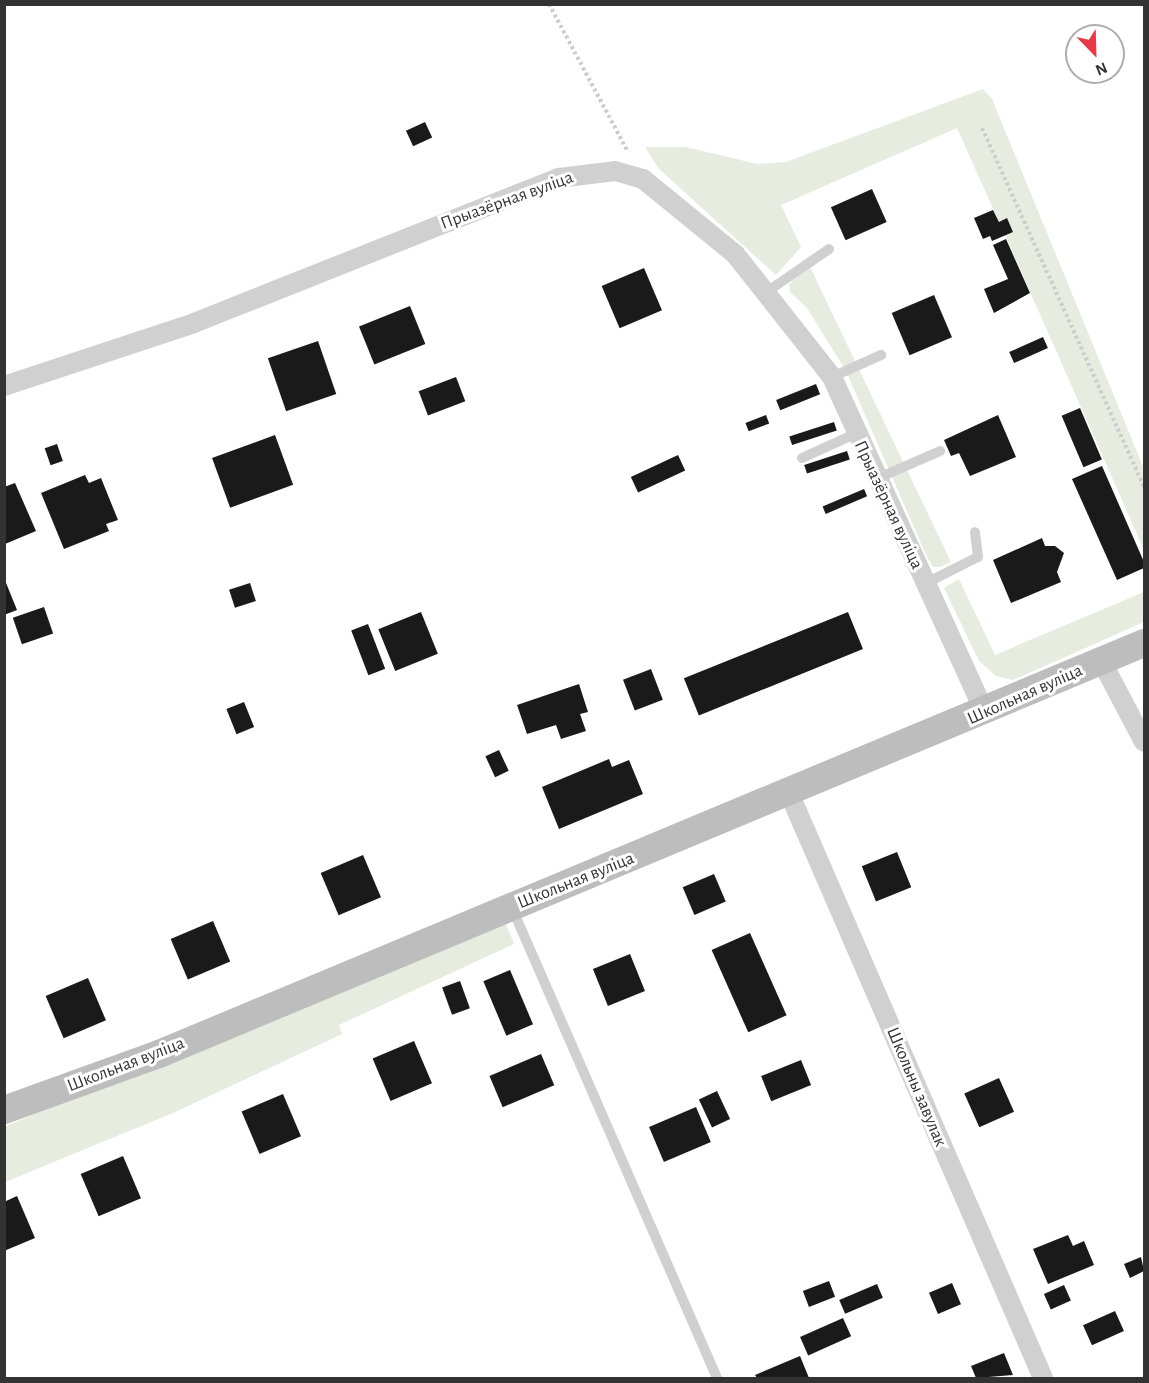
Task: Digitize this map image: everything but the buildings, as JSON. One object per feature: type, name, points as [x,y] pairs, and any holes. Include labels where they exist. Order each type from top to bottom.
[{"type":"main road","name":"Школьная вуліца","points":[[4,1110],[159,1054],[511,907],[790,795],[1144,643]]},
{"type":"street","name":"Прыазёрная вуліца","points":[[4,386],[194,323],[559,178],[615,171],[643,179],[719,238],[768,291],[832,377],[855,434],[985,713]]},
{"type":"street","points":[[1102,662],[1144,742]]},
{"type":"street","name":"Школьны завулак","points":[[790,795],[1043,1378]]},
{"type":"lane","points":[[768,291],[830,249]]},
{"type":"lane","points":[[832,377],[881,355]]},
{"type":"lane","points":[[802,458],[855,434]]},
{"type":"lane","points":[[876,479],[940,451]]},
{"type":"lane","points":[[924,584],[978,557],[975,532]]},
{"type":"lane","points":[[511,907],[717,1378]]},
{"type":"path","points":[[549,4],[643,179]]},
{"type":"path","points":[[982,128],[1144,487]]},
{"type":"shaded area","points":[[983,89],[992,99],[1144,469],[1144,550],[1005,235],[1013,231],[1007,219],[999,222],[957,128],[781,205],[801,247],[776,275],[659,169],[645,147],[686,147],[757,164],[786,162]]},
{"type":"shaded area","points":[[810,267],[951,562],[940,567],[933,567],[846,371],[807,308],[790,292],[789,284]]},
{"type":"shaded area","points":[[959,579],[995,655],[1144,592],[1144,622],[1013,680],[996,676],[979,661],[944,588]]},
{"type":"shaded area","points":[[503,916],[514,944],[339,1025],[342,1034],[173,1113],[5,1182],[4,1127]]}]
